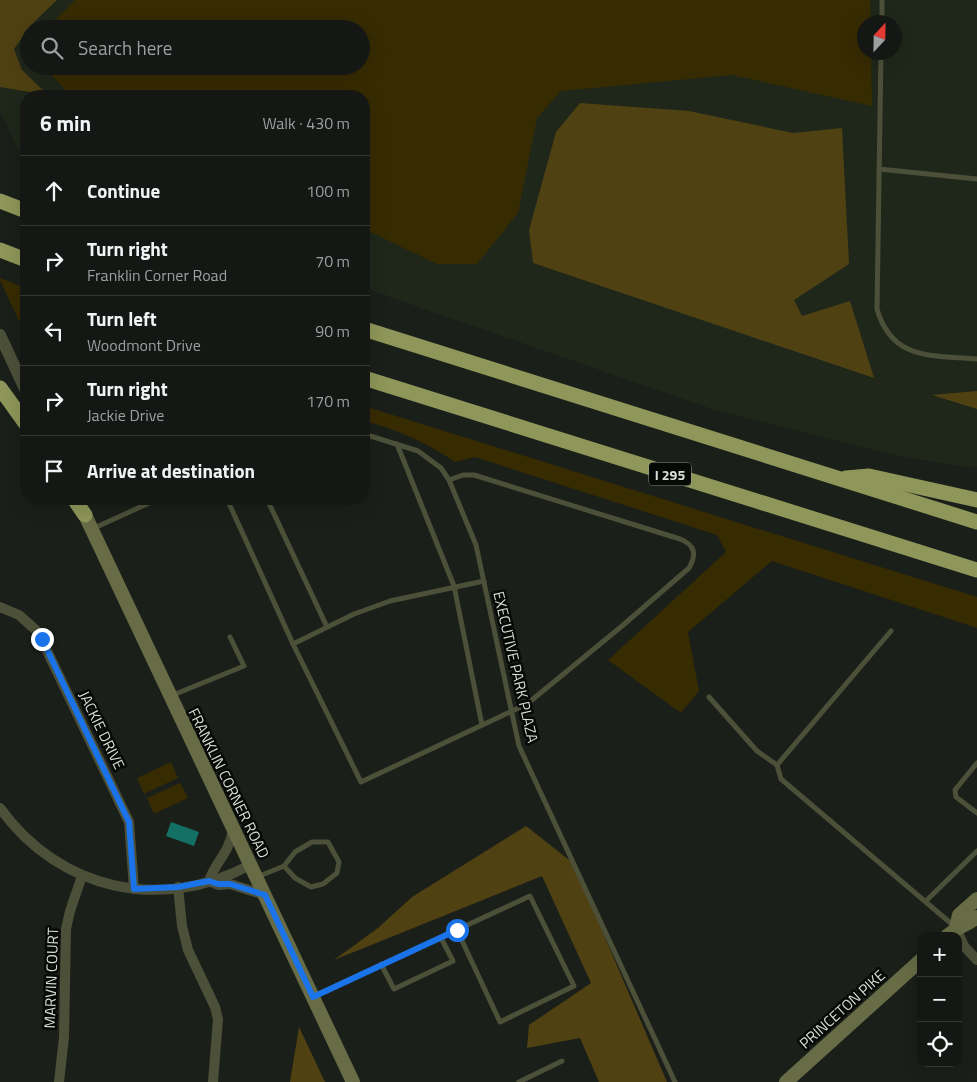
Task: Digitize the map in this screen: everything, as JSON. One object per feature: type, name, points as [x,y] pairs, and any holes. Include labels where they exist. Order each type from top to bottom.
[{"type":"highway","points":[[0,201],[20,209]]},
{"type":"highway","points":[[0,250],[20,258]]},
{"type":"highway","points":[[370,331],[977,522]]},
{"type":"highway","name":"I 295","points":[[370,380],[977,570]]},
{"type":"highway","points":[[0,388],[20,416]]},
{"type":"highway","points":[[838,479],[869,476],[977,500]]},
{"type":"highway","points":[[79,505],[85,516]]},
{"type":"main road","name":"FRANKLIN CORNER ROAD","points":[[85,516],[353,1082]]},
{"type":"main road","points":[[952,932],[960,915],[977,899]]},
{"type":"main road","points":[[952,932],[969,924],[977,917]]},
{"type":"main road","name":"PRINCETON PIKE","points":[[789,1081],[917,964]]},
{"type":"street","points":[[0,335],[20,378]]},
{"type":"street","name":"JACKIE DRIVE","points":[[0,607],[19,615],[38,632],[125,813],[132,832],[134,889]]},
{"type":"street","points":[[0,808],[31,844],[64,868],[82,876],[134,889],[178,887],[253,871]]},
{"type":"street","points":[[209,881],[212,871],[227,853],[234,829]]},
{"type":"street","name":"MARVIN COURT","points":[[59,1082],[64,1037],[66,929],[82,876]]},
{"type":"street","points":[[209,881],[218,884],[230,884],[265,895]]},
{"type":"street","points":[[178,887],[182,926],[188,950],[215,1007],[218,1019],[213,1082]]},
{"type":"street","points":[[962,944],[977,960]]},
{"type":"lane","points":[[882,0],[882,15]]},
{"type":"lane","points":[[881,60],[877,309],[881,324],[897,344],[908,350],[977,359]]},
{"type":"lane","points":[[879,169],[977,179]]},
{"type":"lane","name":"EXECUTIVE PARK PLAZA","points":[[372,437],[418,451],[429,457],[441,468],[448,480],[476,546],[519,746],[675,1082]]},
{"type":"lane","points":[[397,444],[454,586],[482,725]]},
{"type":"lane","points":[[230,505],[293,644],[361,782],[527,704],[689,568],[694,559],[694,549],[680,539],[474,475],[463,475],[448,480]]},
{"type":"lane","points":[[91,530],[145,505]]},
{"type":"lane","points":[[270,505],[327,628]]},
{"type":"lane","points":[[293,644],[390,601],[484,581]]},
{"type":"lane","points":[[777,765],[891,631]]},
{"type":"lane","points":[[170,697],[244,666],[230,637]]},
{"type":"lane","points":[[709,697],[757,751],[777,765],[782,779],[926,901],[952,932]]},
{"type":"lane","points":[[977,763],[955,790],[956,797],[977,813]]},
{"type":"lane","points":[[253,871],[284,866],[295,852],[312,842],[328,842],[339,862],[338,873],[323,884],[312,887],[295,878],[284,866]]},
{"type":"lane","points":[[926,901],[977,851]]},
{"type":"lane","points":[[313,997],[530,896],[574,986],[500,1022],[457,930]]},
{"type":"lane","points":[[381,964],[394,989],[453,961],[441,938]]},
{"type":"lane","points":[[519,1082],[562,1061]]},
{"type":"shaded area","points":[[0,0],[977,0],[977,467],[890,454],[715,410],[370,290],[370,90],[20,90],[20,154],[0,111]]},
{"type":"shaded area","points":[[0,0],[57,0],[36,20],[20,20],[20,41],[14,49],[20,65],[20,75],[27,75],[43,90],[20,90],[0,87]]},
{"type":"shaded area","points":[[75,0],[870,0],[871,15],[857,15],[857,60],[871,60],[872,106],[732,75],[561,91],[537,118],[518,213],[477,264],[437,264],[370,232],[370,90],[65,90],[51,75],[370,75],[370,20],[55,20]]},
{"type":"shaded area","points":[[580,103],[689,111],[793,133],[842,128],[849,264],[794,300],[802,316],[850,301],[874,378],[533,263],[529,230],[556,132]]},
{"type":"shaded area","points":[[0,278],[20,286],[20,323]]},
{"type":"shaded area","points":[[977,391],[977,409],[932,395]]},
{"type":"shaded area","points":[[370,408],[977,597],[977,628],[772,561],[688,632],[699,691],[681,713],[608,660],[726,552],[717,535],[475,457],[455,462],[411,437],[370,423]]},
{"type":"shaded area","points":[[171,762],[178,778],[144,794],[137,778]]},
{"type":"shaded area","points":[[180,783],[188,798],[154,814],[147,798]]},
{"type":"shaded area","points":[[526,826],[573,863],[667,1082],[599,1082],[580,1038],[527,1048],[529,1025],[591,983],[542,876],[334,960],[378,928],[412,897]]},
{"type":"shaded area","points":[[299,1027],[325,1082],[290,1082]]},
{"type":"water","points":[[171,822],[199,832],[194,846],[166,836]]},
{"type":"route","points":[[42,639],[129,822],[132,832],[134,889],[153,890],[209,881],[242,887],[265,895],[313,997],[457,930]]}]
